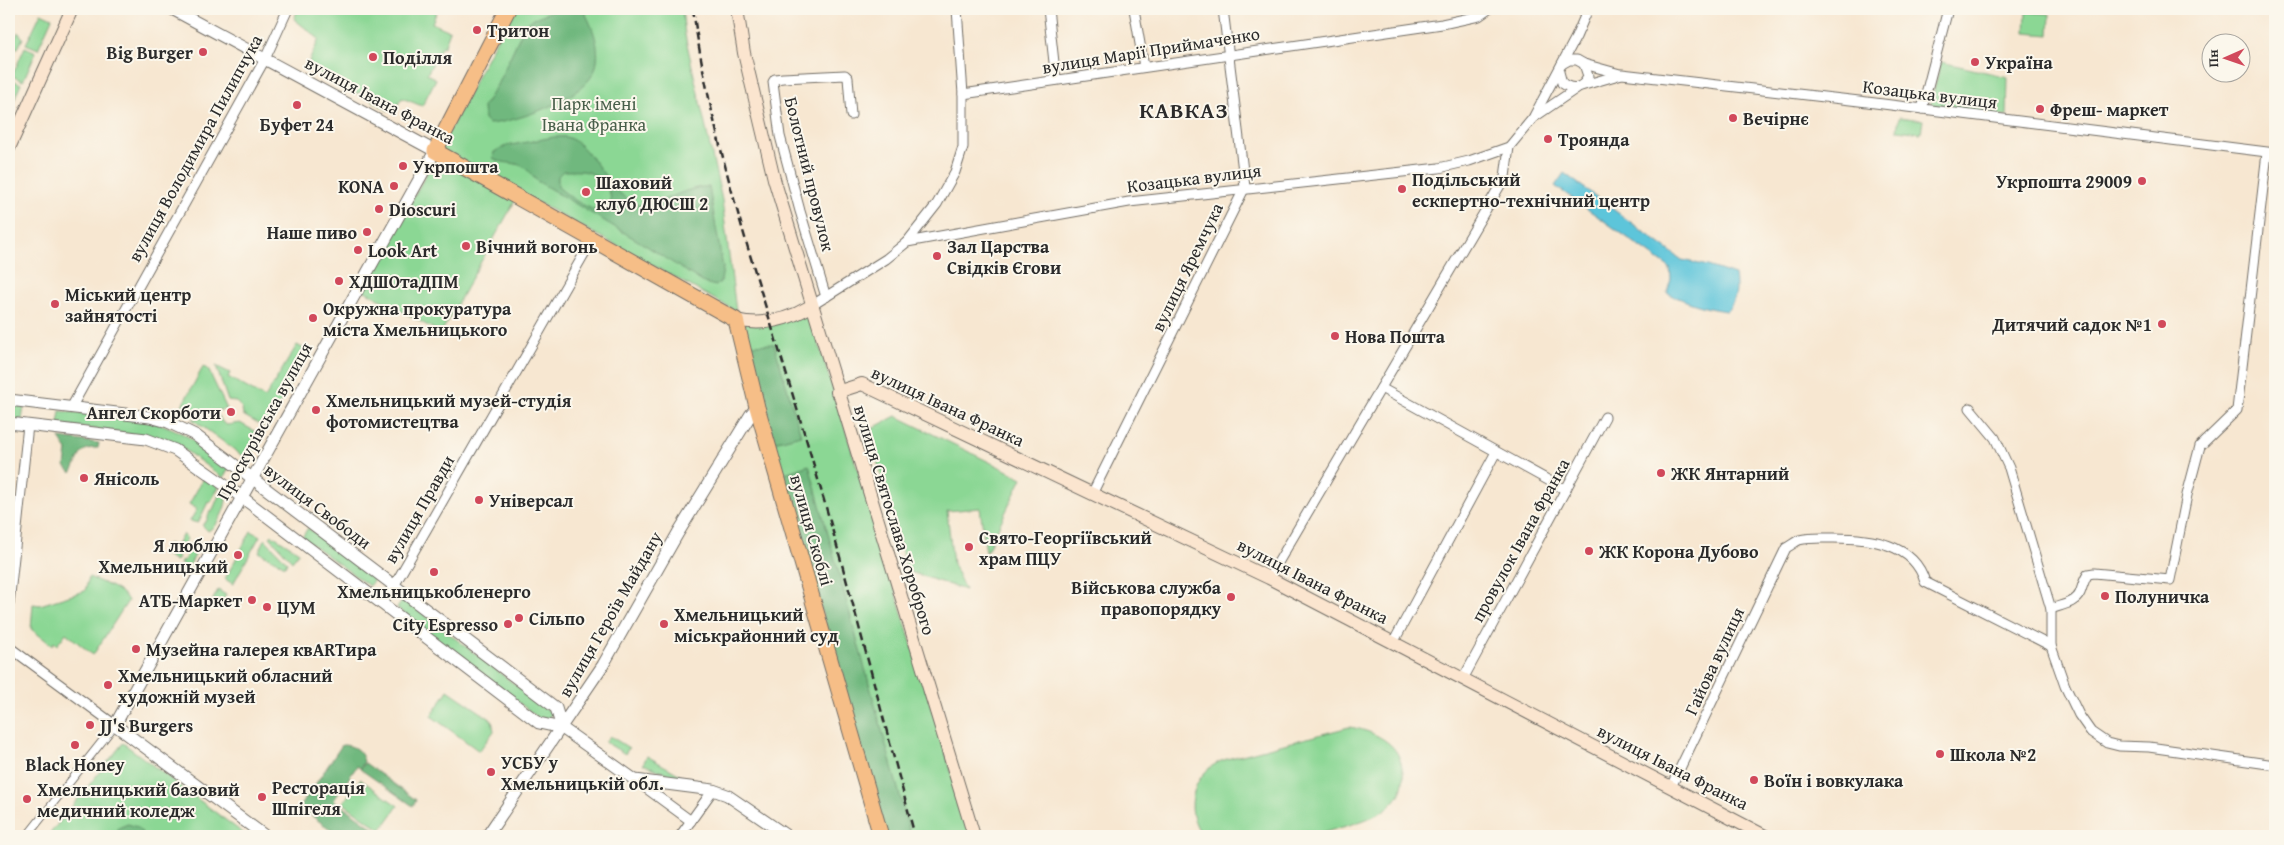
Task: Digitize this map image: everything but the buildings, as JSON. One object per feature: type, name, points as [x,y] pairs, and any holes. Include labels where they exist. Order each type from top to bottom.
[{"type":"main road","points":[[9,148],[72,9]]},
{"type":"main road","name":"Проскурівська вулиця","points":[[435,151],[508,9]]},
{"type":"main road","name":"вулиця Святослава Хороброго","points":[[737,9],[757,114],[811,306],[974,836]]},
{"type":"main road","name":"вулиця Івана Франка","points":[[435,151],[736,320],[754,323],[767,322],[781,319],[811,306]]},
{"type":"main road","name":"вулиця Скоблі","points":[[736,320],[757,407],[881,836]]},
{"type":"main road","name":"вулиця Івана Франка","points":[[837,392],[862,384],[1268,578],[1765,836]]},
{"type":"street","name":"вулиця Івана Франка","points":[[172,9],[435,151]]},
{"type":"street","name":"вулиця Володимира Пилипчука","points":[[71,408],[264,59],[288,9]]},
{"type":"street","points":[[907,242],[937,204],[955,172],[963,148],[963,94],[957,9]]},
{"type":"street","points":[[1048,9],[1056,80]]},
{"type":"street","points":[[1134,9],[1144,67]]},
{"type":"street","points":[[1223,9],[1245,188]]},
{"type":"street","name":"вулиця Марії Приймаченко","points":[[963,94],[1442,24],[1479,16],[1489,9]]},
{"type":"street","points":[[1533,118],[1576,37],[1588,9]]},
{"type":"street","points":[[1922,109],[1948,9]]},
{"type":"street","points":[[1560,68],[1562,83],[1569,88],[1579,87],[1588,76],[1577,54],[1576,37]]},
{"type":"street","points":[[1560,68],[1573,59],[1622,74]]},
{"type":"street","name":"Козацька вулиця","points":[[811,306],[886,258],[907,242],[1129,202],[1439,168],[1469,162],[1509,147],[1533,118],[1579,87],[1622,74],[1922,109],[2271,153]]},
{"type":"street","name":"Болотний провулок","points":[[826,297],[780,136],[772,82],[775,79],[783,78],[845,75],[848,78],[851,114]]},
{"type":"street","points":[[1268,578],[1505,177],[1509,147]]},
{"type":"street","name":"Проскурівська вулиця","points":[[27,836],[114,725],[254,479],[435,151]]},
{"type":"street","points":[[2050,608],[2072,602],[2077,598],[2083,581],[2088,574],[2170,580],[2186,495],[2200,446],[2236,410],[2271,153]]},
{"type":"street","name":"вулиця Яремчука","points":[[1092,494],[1245,188]]},
{"type":"street","name":"вулиця Правди","points":[[382,603],[394,586],[592,240]]},
{"type":"street","points":[[1380,388],[1566,490]]},
{"type":"street","name":"вулиця Свободи","points":[[9,400],[150,417],[168,422],[195,435],[556,708],[562,728]]},
{"type":"street","name":"вулиця Героїв Майдану","points":[[487,836],[603,665],[678,533],[757,407]]},
{"type":"street","points":[[1970,408],[1995,438],[2009,468],[2050,608],[2051,646],[2065,686],[2079,715],[2090,732],[2098,738],[2119,746],[2149,748],[2275,765]]},
{"type":"street","name":"провулок Івана Франка","points":[[1463,679],[1605,417]]},
{"type":"street","points":[[9,423],[146,439],[161,443],[182,454],[243,498],[539,723],[562,728],[691,821]]},
{"type":"street","points":[[9,604],[28,425]]},
{"type":"street","points":[[1393,643],[1496,452]]},
{"type":"street","name":"Гайова вулиця","points":[[1671,787],[1786,548],[1799,540],[1854,538],[1887,545],[1904,552],[1922,570],[1925,582],[2051,646]]},
{"type":"street","points":[[9,647],[265,836]]},
{"type":"street","points":[[635,780],[713,790],[740,802],[787,836]]},
{"type":"street","points":[[680,836],[713,790]]},
{"type":"green space","name":"Поділля","points":[[298,9],[438,9],[432,23],[450,31],[444,47],[442,46],[427,74],[436,79],[422,106],[402,98],[397,106],[393,104],[389,111],[359,92],[358,94],[346,88],[346,85],[344,86],[306,68],[319,39],[294,19]]},
{"type":"green space","name":"Парк імені Івана Франка","points":[[512,9],[682,9],[685,35],[722,200],[736,311],[440,149]]},
{"type":"green space","points":[[558,9],[583,9],[596,39],[597,64],[594,72],[587,82],[563,100],[531,114],[489,124],[484,119],[483,107],[497,85],[525,25],[534,18]]},
{"type":"green space","points":[[2026,12],[2050,14],[2049,35],[2025,33]]},
{"type":"green space","points":[[41,13],[52,18],[38,49],[26,44]]},
{"type":"green space","points":[[18,32],[23,38],[18,48],[10,48]]},
{"type":"green space","points":[[25,47],[36,52],[23,81],[12,76]]},
{"type":"green space","points":[[1941,62],[2008,77],[2007,116],[1930,106]]},
{"type":"green space","points":[[10,79],[21,84],[9,112],[9,83]]},
{"type":"green space","points":[[1899,117],[1923,120],[1921,133],[1897,130]]},
{"type":"green space","points":[[554,137],[569,138],[585,150],[624,197],[640,205],[658,202],[689,190],[709,187],[723,268],[721,281],[716,286],[704,283],[645,245],[537,181],[522,166],[501,162],[493,158],[494,152],[506,146]],"holes":[[[563,171],[588,172],[600,179],[610,195],[609,207],[604,212],[591,209],[569,196],[558,187],[558,176]]]},
{"type":"green space","points":[[436,156],[515,201],[441,333],[363,290]]},
{"type":"green space","points":[[809,312],[971,836],[886,836],[774,442],[744,322]]},
{"type":"green space","points":[[774,344],[801,435],[774,442],[749,345]]},
{"type":"green space","points":[[297,345],[308,351],[268,425],[262,426],[243,415],[242,408],[236,402],[228,401],[216,366],[230,373],[228,377],[265,398]]},
{"type":"green space","points":[[203,367],[208,369],[227,409],[187,415],[179,411]]},
{"type":"green space","points":[[9,405],[24,407],[22,420],[9,418]]},
{"type":"green space","points":[[60,411],[127,417],[154,422],[192,439],[230,467],[223,478],[185,450],[163,439],[58,424]]},
{"type":"green space","points":[[219,416],[222,422],[227,425],[240,423],[258,433],[258,443],[250,455],[247,457],[240,454],[192,419]]},
{"type":"green space","points":[[896,416],[1022,478],[986,553],[980,508],[947,511],[953,564],[965,590],[907,571],[869,430]]},
{"type":"green space","points":[[59,438],[99,443],[98,448],[91,448],[80,455],[71,473],[65,466],[67,450]]},
{"type":"green space","points":[[809,465],[911,836],[886,836],[782,474]]},
{"type":"green space","points":[[204,478],[219,487],[210,503],[208,502],[198,523],[190,521],[197,509],[189,504]]},
{"type":"green space","points":[[221,490],[226,493],[226,503],[219,520],[208,531],[202,525],[206,522],[210,511],[212,512]]},
{"type":"green space","points":[[308,528],[375,578],[369,586],[302,537]]},
{"type":"green space","points":[[251,531],[260,536],[233,584],[225,579]]},
{"type":"green space","points":[[183,534],[187,539],[181,547],[183,548],[180,553],[176,556],[178,558],[176,561],[162,553],[168,543],[176,547]]},
{"type":"green space","points":[[272,535],[299,552],[292,561],[270,537]]},
{"type":"green space","points":[[265,539],[287,562],[285,566],[259,552]]},
{"type":"green space","points":[[198,542],[201,544],[188,568],[180,564],[182,560],[184,561],[192,543]]},
{"type":"green space","points":[[89,577],[116,589],[128,601],[93,655],[66,633],[57,645],[54,642],[52,645],[31,629],[33,604],[40,605],[85,591]]},
{"type":"green space","points":[[218,590],[226,595],[217,610],[210,605]]},
{"type":"green space","points":[[404,599],[552,713],[545,723],[397,608]]},
{"type":"green space","points":[[448,690],[492,720],[494,731],[479,751],[431,716]]},
{"type":"green space","points":[[1349,727],[1363,730],[1385,740],[1399,757],[1403,773],[1402,787],[1397,797],[1379,814],[1353,824],[1306,836],[1203,836],[1196,825],[1192,802],[1194,791],[1206,771],[1227,759]]},
{"type":"green space","points":[[610,736],[629,748],[625,754],[605,742]]},
{"type":"green space","points":[[123,743],[247,836],[48,836]]},
{"type":"green space","points":[[342,745],[357,749],[364,762],[360,768],[357,766],[334,800],[380,833],[378,836],[339,836],[300,807]]},
{"type":"green space","points":[[647,756],[682,776],[680,779],[643,764]]},
{"type":"green space","points":[[365,763],[416,800],[413,806],[360,769]]},
{"type":"green space","points":[[360,779],[398,806],[381,830],[343,803]]},
{"type":"green space","points":[[128,824],[137,827],[145,836],[118,836],[118,828]]},
{"type":"water","points":[[1564,173],[1682,260],[1735,275],[1735,294],[1733,302],[1727,311],[1697,305],[1667,293],[1671,279],[1670,268],[1555,186]]},
{"type":"railway","points":[[693,9],[713,116],[740,221],[833,531],[915,836]]},
{"type":"place","name":"Тритон","points":[[477,30]]},
{"type":"place","name":"Big Burger","points":[[203,52]]},
{"type":"place","name":"Поділля","points":[[373,57]]},
{"type":"place","name":"Україна","points":[[1975,62]]},
{"type":"place","name":"Буфет 24","points":[[297,105]]},
{"type":"place","name":"Фреш- маркет","points":[[2040,109]]},
{"type":"place","name":"Вечірнє","points":[[1733,118]]},
{"type":"place","name":"Троянда","points":[[1548,139]]},
{"type":"place","name":"Укрпошта","points":[[403,166]]},
{"type":"place","name":"Укрпошта 29009","points":[[2142,181]]},
{"type":"place","name":"KONA","points":[[394,186]]},
{"type":"place","name":"Подільський ескпертно-технічний центр","points":[[1402,189]]},
{"type":"place","name":"Шаховий клуб ДЮСШ 2","points":[[586,192]]},
{"type":"place","name":"Dioscuri","points":[[379,209]]},
{"type":"place","name":"Наше пиво","points":[[367,232]]},
{"type":"place","name":"Вічний вогонь","points":[[466,246]]},
{"type":"place","name":"Look Art","points":[[358,250]]},
{"type":"place","name":"Зал Царства Свідків Єгови","points":[[937,256]]},
{"type":"place","name":"ХДШОтаДПМ","points":[[339,281]]},
{"type":"place","name":"Міський центр зайнятості","points":[[55,304]]},
{"type":"place","name":"Окружна прокуратура міста Хмельницького","points":[[313,318]]},
{"type":"place","name":"Дитячий садок №1","points":[[2162,324]]},
{"type":"place","name":"Нова Пошта","points":[[1335,336]]},
{"type":"place","name":"Хмельницький музей-студія фотомистецтва","points":[[316,410]]},
{"type":"place","name":"Ангел Скорботи","points":[[231,412]]},
{"type":"place","name":"ЖК Янтарний","points":[[1661,473]]},
{"type":"place","name":"Янісоль","points":[[84,478]]},
{"type":"place","name":"Універсал","points":[[479,500]]},
{"type":"place","name":"Свято-Георгіївський храм ПЦУ","points":[[969,547]]},
{"type":"place","name":"ЖК Корона Дубово","points":[[1589,551]]},
{"type":"place","name":"Я люблю Хмельницький","points":[[238,555]]},
{"type":"place","name":"Хмельницькобленерго","points":[[434,572]]},
{"type":"place","name":"Полуничка","points":[[2105,596]]},
{"type":"place","name":"Військова служба правопорядку","points":[[1231,597]]},
{"type":"place","name":"АТБ-Маркет","points":[[252,600]]},
{"type":"place","name":"ЦУМ","points":[[267,607]]},
{"type":"place","name":"Сільпо","points":[[519,618]]},
{"type":"place","name":"City Espresso","points":[[508,624]]},
{"type":"place","name":"Хмельницький міськрайонний суд","points":[[664,624]]},
{"type":"place","name":"Музейна галерея квARTира","points":[[136,649]]},
{"type":"place","name":"Хмельницький обласний художній музей","points":[[108,685]]},
{"type":"place","name":"JJ's Burgers","points":[[90,725]]},
{"type":"place","name":"Black Honey","points":[[75,745]]},
{"type":"place","name":"Школа №2","points":[[1940,754]]},
{"type":"place","name":"УСБУ у Хмельницькій обл.","points":[[491,772]]},
{"type":"place","name":"Воїн і вовкулака","points":[[1754,780]]},
{"type":"place","name":"Ресторація Шпігеля","points":[[262,797]]},
{"type":"place","name":"Хмельницький базовий медичний коледж","points":[[27,799]]},
{"type":"district","name":"КАВКАЗ","points":[[1184,110]]}]
